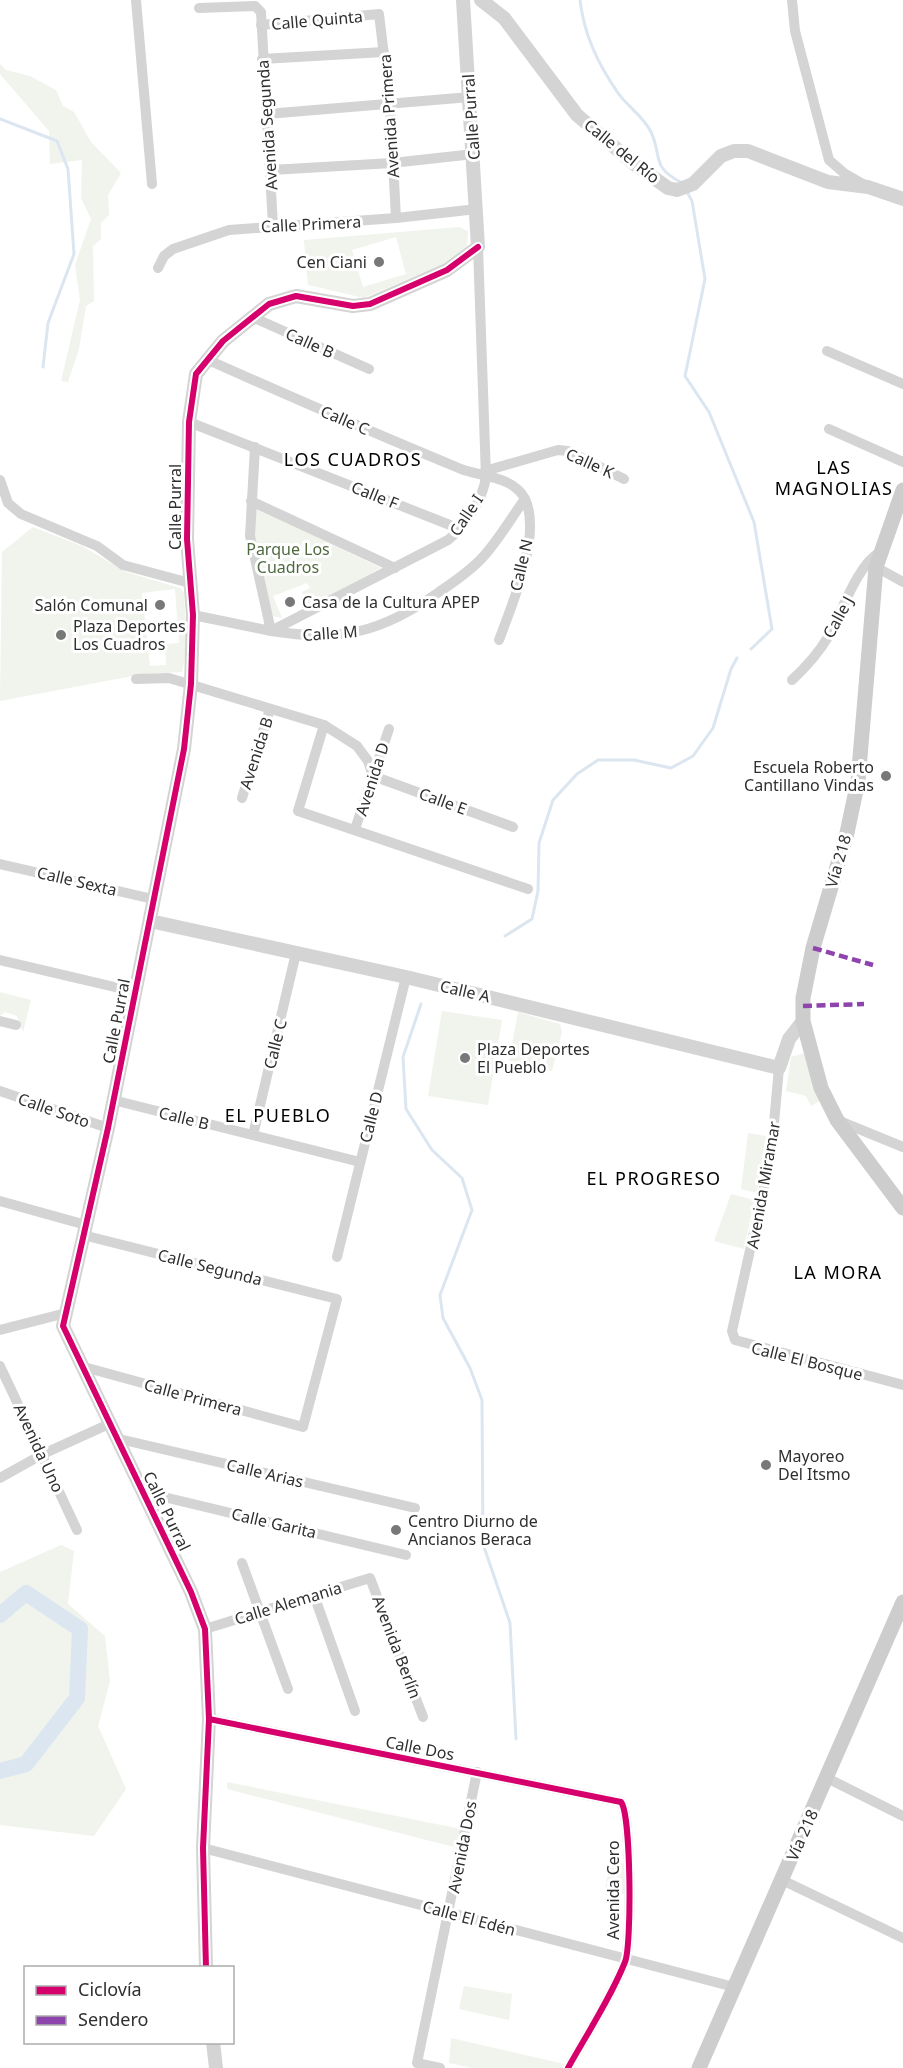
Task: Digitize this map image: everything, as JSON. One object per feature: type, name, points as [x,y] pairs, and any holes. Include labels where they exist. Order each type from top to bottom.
[{"type":"main road","name":"Vía 218","points":[[903,490],[878,560],[858,781],[847,833],[810,958],[803,998],[803,1021],[810,1055],[821,1088],[837,1120],[903,1208]]},
{"type":"main road","name":"Vía 218","points":[[699,2068],[903,1602]]},
{"type":"street","points":[[136,0],[152,184]]},
{"type":"street","name":"Calle Purral","points":[[206,1966],[203,1848],[209,1719],[205,1629],[191,1592],[63,1326],[108,1128],[184,749],[194,615],[187,539],[189,422],[196,374],[223,341],[269,304],[296,296],[353,306],[370,304],[447,270],[478,247],[463,0]]},
{"type":"street","name":"Calle del Río","points":[[481,0],[504,18],[577,115],[649,176],[668,188],[677,190],[693,184],[721,156],[734,151],[748,151],[828,182],[868,187],[903,199]]},
{"type":"street","points":[[792,0],[795,31],[829,160],[844,173],[868,187]]},
{"type":"street","name":"Calle Quinta","points":[[199,8],[255,6],[261,12],[261,25],[379,14]]},
{"type":"street","name":"Avenida Primera","points":[[379,14],[390,105],[396,218]]},
{"type":"street","name":"Avenida Segunda","points":[[261,25],[273,226]]},
{"type":"street","points":[[262,59],[384,52]]},
{"type":"street","points":[[267,114],[470,97]]},
{"type":"street","points":[[271,170],[392,163],[474,154]]},
{"type":"street","name":"Calle Primera","points":[[158,268],[164,256],[173,249],[229,230],[396,218],[477,209]]},
{"type":"street","name":"Calle I","points":[[272,632],[448,540],[460,529],[480,496],[485,474],[478,247]]},
{"type":"street","name":"Calle B","points":[[252,317],[369,369]]},
{"type":"street","points":[[827,351],[903,384]]},
{"type":"street","name":"Calle C","points":[[206,359],[348,422],[485,474]]},
{"type":"street","name":"Calle F","points":[[189,422],[460,529]]},
{"type":"street","points":[[829,429],[903,462]]},
{"type":"street","points":[[194,615],[272,632],[250,536],[255,447]]},
{"type":"street","name":"Calle K","points":[[485,474],[558,450],[568,451],[624,479]]},
{"type":"street","points":[[485,474],[506,481],[525,499]]},
{"type":"street","points":[[0,480],[8,502],[21,514],[97,546],[123,565],[190,583]]},
{"type":"street","name":"Calle M","points":[[272,632],[310,637],[335,636],[363,631],[403,615],[467,572],[483,558],[525,499]]},
{"type":"street","name":"Calle N","points":[[499,640],[528,545],[530,527],[525,499]]},
{"type":"street","points":[[251,501],[395,568]]},
{"type":"street","points":[[878,560],[903,582]]},
{"type":"street","name":"Calle J","points":[[792,680],[809,665],[827,639],[866,562],[878,560]]},
{"type":"street","points":[[136,680],[169,678],[324,725],[357,746],[368,761],[373,776]]},
{"type":"street","name":"Avenida B","points":[[242,798],[270,709]]},
{"type":"street","points":[[324,725],[298,811],[528,889]]},
{"type":"street","name":"Avenida D","points":[[355,829],[388,729]]},
{"type":"street","name":"Calle E","points":[[373,776],[513,827]]},
{"type":"street","name":"Calle Sexta","points":[[0,864],[153,899]]},
{"type":"street","name":"Calle A","points":[[150,921],[406,977],[780,1068]]},
{"type":"street","name":"Calle C","points":[[253,1135],[296,953]]},
{"type":"street","points":[[0,960],[136,992]]},
{"type":"street","name":"Calle D","points":[[336,1257],[406,977]]},
{"type":"street","points":[[0,1021],[16,1025]]},
{"type":"street","name":"Avenida Miramar","points":[[735,1317],[771,1156],[780,1068],[786,1046],[803,1021]]},
{"type":"street","name":"Calle Soto","points":[[0,1091],[108,1128]]},
{"type":"street","name":"Calle B","points":[[113,1100],[360,1162]]},
{"type":"street","points":[[837,1120],[903,1147]]},
{"type":"street","name":"Calle Segunda","points":[[0,1201],[85,1230],[337,1299],[303,1427]]},
{"type":"street","points":[[0,1329],[66,1313]]},
{"type":"street","name":"Calle El Bosque","points":[[735,1317],[732,1331],[735,1340],[746,1345],[903,1385]]},
{"type":"street","name":"Avenida Uno","points":[[0,1367],[77,1530]]},
{"type":"street","name":"Calle Primera","points":[[84,1367],[303,1427]]},
{"type":"street","points":[[0,1478],[43,1454],[109,1424]]},
{"type":"street","name":"Calle Arias","points":[[115,1438],[415,1508]]},
{"type":"street","name":"Calle Garita","points":[[143,1492],[406,1555]]},
{"type":"street","points":[[242,1563],[288,1689]]},
{"type":"street","name":"Calle Alemania","points":[[205,1629],[370,1578]]},
{"type":"street","name":"Avenida Berlín","points":[[370,1578],[423,1717]]},
{"type":"street","points":[[314,1595],[355,1711]]},
{"type":"street","name":"Calle Dos","points":[[209,1719],[614,1800],[624,1806]]},
{"type":"street","name":"Avenida Dos","points":[[440,2068],[417,2063],[477,1772]]},
{"type":"street","points":[[827,1778],[903,1816]]},
{"type":"street","name":"Avenida Cero","points":[[567,2068],[626,1960],[630,1897],[624,1806]]},
{"type":"street","name":"Calle El Edén","points":[[203,1848],[734,1987]]},
{"type":"street","points":[[782,1880],[903,1938]]},
{"type":"street","points":[[213,2044],[216,2068]]},
{"type":"green space","points":[[0,64],[6,70],[30,76],[56,90],[63,106],[74,112],[91,142],[121,173],[108,195],[109,215],[101,223],[101,239],[93,246],[94,301],[86,306],[79,349],[68,382],[61,381],[80,300],[75,265],[91,219],[81,198],[82,160],[50,164],[49,131],[0,74]]},
{"type":"green space","points":[[459,227],[468,231],[467,246],[445,263],[364,298],[308,285],[304,240]],"holes":[[[396,237],[406,274],[363,287],[352,250]]]},
{"type":"green space","name":"Parque Los Cuadros","points":[[255,507],[381,568],[308,608],[302,592],[310,588],[307,583],[273,596],[282,618],[272,616],[253,537]]},
{"type":"green space","points":[[33,527],[82,546],[126,572],[180,588],[184,593],[187,648],[182,672],[143,674],[0,701],[2,552]],"holes":[[[175,589],[179,643],[165,644],[166,665],[150,666],[142,593]]]},
{"type":"green space","points":[[0,992],[31,1000],[23,1032],[17,1016],[5,1012],[0,1016]]},
{"type":"green space","name":"Plaza Deportes El Pueblo","points":[[442,1011],[502,1020],[488,1105],[428,1096]]},
{"type":"green space","points":[[518,1012],[560,1024],[562,1032],[552,1071],[509,1061]]},
{"type":"green space","points":[[804,1053],[823,1099],[811,1106],[806,1096],[786,1091],[791,1057]]},
{"type":"green space","points":[[748,1133],[766,1136],[757,1193],[741,1189]]},
{"type":"green space","points":[[731,1194],[754,1200],[744,1249],[714,1241]]},
{"type":"green space","points":[[61,1545],[74,1551],[68,1604],[105,1636],[110,1681],[98,1726],[126,1789],[94,1836],[0,1825],[0,1572]]},
{"type":"green space","points":[[227,1782],[461,1829],[458,1848],[227,1789]]},
{"type":"green space","points":[[611,1860],[625,1864],[626,1895],[605,1889]]},
{"type":"green space","points":[[464,1986],[512,1994],[509,2020],[459,2009]]},
{"type":"green space","points":[[451,2038],[564,2064],[562,2068],[471,2068],[449,2063]]},
{"type":"waterway","points":[[580,0],[593,49],[604,71],[622,98],[648,127],[665,172],[682,183]]},
{"type":"waterway","points":[[0,119],[57,141],[68,169],[74,254],[48,323],[43,367]]},
{"type":"waterway","points":[[687,192],[692,201],[705,279],[685,376],[709,412],[754,522],[772,629],[751,649]]},
{"type":"waterway","points":[[505,936],[532,919],[538,891],[539,843],[553,800],[577,774],[598,760],[634,760],[671,768],[693,756],[713,728],[731,669],[737,658]]},
{"type":"waterway","points":[[421,1004],[403,1057],[406,1109],[432,1150],[462,1178],[472,1210],[440,1295],[443,1318],[470,1368],[482,1400],[483,1544],[510,1623],[516,1739]]},
{"type":"waterway","points":[[0,1615],[26,1593],[80,1629],[77,1698],[26,1764],[0,1771]]},
{"type":"marked path","points":[[813,948],[873,965]]},
{"type":"marked path","points":[[803,1006],[864,1004]]},
{"type":"cycle path","points":[[206,1966],[203,1848],[209,1719],[205,1629],[191,1592],[63,1326],[108,1128],[184,749],[191,684],[193,615],[187,539],[189,422],[196,374],[223,341],[269,304],[296,296],[353,306],[370,304],[447,270],[478,247]]},
{"type":"cycle path","points":[[209,1719],[621,1802],[629,1853],[629,1932],[625,1962],[568,2068]]},
{"type":"place","name":"Cen Ciani","points":[[379,262]]},
{"type":"place","name":"Casa de la Cultura APEP","points":[[290,602]]},
{"type":"place","name":"Salón Comunal","points":[[160,605]]},
{"type":"place","name":"Plaza Deportes Los Cuadros","points":[[61,635]]},
{"type":"place","name":"Escuela Roberto Cantillano Vindas","points":[[886,776]]},
{"type":"place","name":"Plaza Deportes El Pueblo","points":[[465,1058]]},
{"type":"place","name":"Mayoreo Del Itsmo","points":[[766,1465]]},
{"type":"place","name":"Centro Diurno de Ancianos Beraca","points":[[396,1530]]},
{"type":"district","name":"LOS CUADROS","points":[[353,459]]},
{"type":"district","name":"LAS MAGNOLIAS","points":[[834,477]]},
{"type":"district","name":"EL PUEBLO","points":[[278,1115]]},
{"type":"district","name":"EL PROGRESO","points":[[654,1178]]},
{"type":"district","name":"LA MORA","points":[[838,1272]]}]
